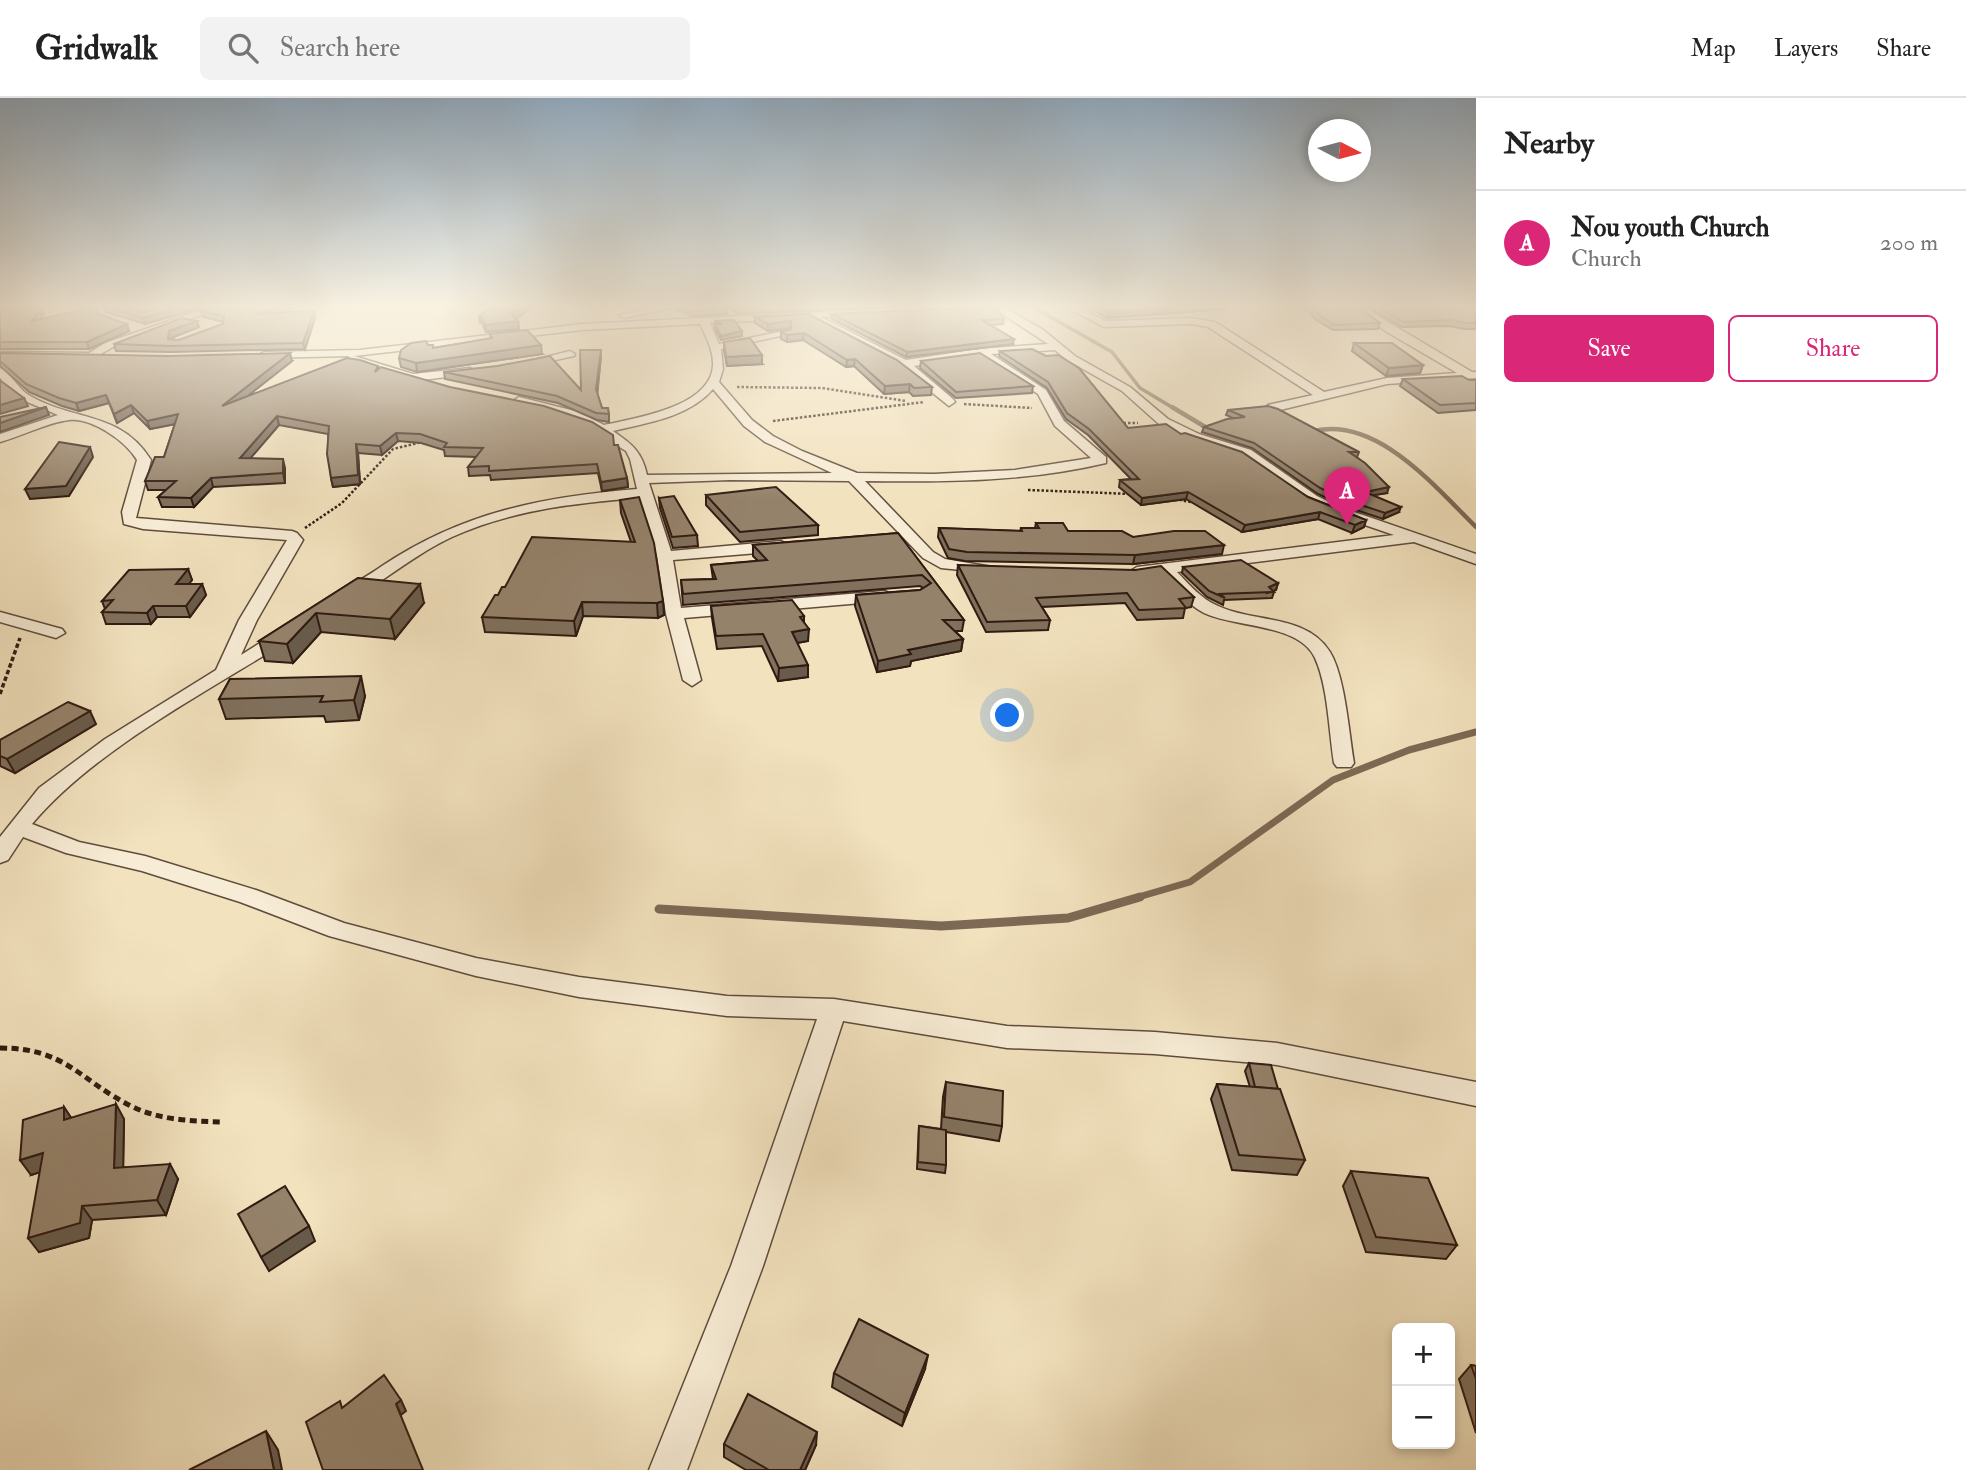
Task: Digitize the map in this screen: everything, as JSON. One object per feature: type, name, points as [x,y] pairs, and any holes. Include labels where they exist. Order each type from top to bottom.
[{"type":"street","points":[[395,371],[451,388]]},
{"type":"street","points":[[413,377],[468,371]]},
{"type":"street","points":[[718,371],[717,386],[748,423],[769,439],[797,454],[852,476],[900,536],[942,563],[965,569],[1001,570]]},
{"type":"street","points":[[914,371],[949,402]]},
{"type":"street","points":[[335,604],[423,547],[494,515],[644,486],[730,475],[912,478],[1015,474],[1101,460],[1078,442],[1054,415],[1042,392],[1011,371]]},
{"type":"street","points":[[1096,371],[1126,389],[1164,422],[1195,437],[1246,453],[1312,499],[1335,510],[1476,559]]},
{"type":"street","points":[[1283,371],[1322,396]]},
{"type":"street","points":[[0,372],[10,387],[69,416],[122,434],[135,444],[144,460],[129,512],[129,521],[143,525],[292,536],[295,540],[248,620],[224,672]]},
{"type":"street","points":[[1272,408],[1387,381],[1473,375]]},
{"type":"street","points":[[602,429],[668,413],[717,386]]},
{"type":"street","points":[[504,398],[555,409],[602,429],[631,449],[665,556],[674,614],[692,680]]},
{"type":"street","points":[[25,414],[50,408]]},
{"type":"street","points":[[0,438],[69,416]]},
{"type":"street","points":[[1122,573],[1415,537]]},
{"type":"street","points":[[665,556],[803,545]]},
{"type":"street","points":[[1165,569],[1208,608],[1290,629],[1307,639],[1323,654],[1329,672],[1344,763]]},
{"type":"street","points":[[674,614],[905,594]]},
{"type":"street","points":[[0,617],[56,633]]},
{"type":"street","points":[[0,855],[18,827],[47,793],[112,743],[304,623]]},
{"type":"street","points":[[18,827],[74,848],[145,864],[248,896],[338,929],[476,967],[579,987],[727,1006],[834,1009],[1007,1037],[1155,1043],[1277,1054],[1476,1094]]},
{"type":"street","points":[[668,1470],[747,1266],[834,1009]]},
{"type":"path","points":[[717,386],[786,385],[884,396],[910,403]]},
{"type":"path","points":[[748,423],[910,403],[949,402],[1026,407],[1054,415]]},
{"type":"path","points":[[1109,423],[1164,422]]},
{"type":"path","points":[[292,536],[342,503],[393,449],[430,440]]},
{"type":"path","points":[[1024,490],[1141,494]]},
{"type":"path","points":[[1169,497],[1207,505]]},
{"type":"path","points":[[0,694],[25,624]]},
{"type":"path","points":[[0,1048],[40,1051],[64,1063],[130,1106],[149,1114],[181,1120],[221,1122]]},
{"type":"building","points":[[11,371],[267,371],[222,406],[313,371],[395,371],[450,387],[544,406],[592,422],[613,435],[614,445],[618,445],[627,478],[601,482],[597,464],[489,471],[489,466],[468,467],[483,448],[444,447],[447,443],[420,434],[396,433],[380,446],[356,444],[358,475],[331,478],[327,454],[329,426],[277,416],[240,458],[283,459],[283,473],[211,478],[191,498],[158,497],[176,481],[145,481],[155,457],[164,457],[178,414],[147,421],[131,405],[114,414],[106,395],[76,403],[26,384]]},
{"type":"building","points":[[564,371],[581,390],[581,371],[598,371],[596,389],[602,408],[608,408],[609,414],[596,413],[557,396],[444,372]]},
{"type":"building","points":[[868,371],[911,371],[932,387],[914,388],[910,384],[885,386]]},
{"type":"building","points":[[932,371],[1009,371],[1033,386],[956,392]]},
{"type":"building","points":[[1031,371],[1081,371],[1128,428],[1166,424],[1181,434],[1242,452],[1308,497],[1366,520],[1355,525],[1320,512],[1245,525],[1188,492],[1142,498],[1120,480],[1139,479],[1089,429],[1067,413],[1048,382]]},
{"type":"building","points":[[1462,376],[1476,380],[1476,403],[1440,405],[1403,379]]},
{"type":"building","points":[[0,379],[1,381],[24,398],[0,405]]},
{"type":"building","points":[[1268,406],[1359,452],[1349,452],[1365,463],[1389,487],[1365,492],[1401,507],[1385,513],[1343,499],[1320,488],[1254,443],[1204,427],[1227,419],[1245,417],[1228,410]]},
{"type":"building","points":[[46,407],[0,423],[0,417]]},
{"type":"building","points":[[59,442],[90,447],[66,486],[25,489]]},
{"type":"building","points":[[776,487],[818,525],[740,532],[706,495]]},
{"type":"building","points":[[674,496],[697,535],[672,537],[659,498]]},
{"type":"building","points":[[639,497],[654,543],[663,601],[582,602],[574,621],[482,617],[495,595],[505,587],[532,537],[635,542],[620,500]]},
{"type":"building","points":[[1036,523],[1063,523],[1068,531],[1122,531],[1133,537],[1174,531],[1205,531],[1224,545],[1135,555],[967,552],[949,549],[939,528],[1022,531],[1021,528],[1039,528]]},
{"type":"building","points":[[898,533],[964,620],[943,620],[963,639],[908,650],[911,654],[878,661],[856,595],[920,590],[931,583],[922,575],[683,594],[681,580],[716,579],[711,565],[767,560],[753,545]]},
{"type":"building","points":[[1241,560],[1278,583],[1269,587],[1274,592],[1220,594],[1225,598],[1209,591],[1183,567]]},
{"type":"building","points":[[958,565],[1135,570],[1161,566],[1194,597],[1179,599],[1186,608],[1139,610],[1127,593],[1036,598],[1050,620],[987,622]]},
{"type":"building","points":[[188,569],[176,584],[202,584],[186,606],[153,606],[147,613],[102,612],[113,600],[102,601],[129,570]]},
{"type":"building","points":[[358,578],[420,584],[390,619],[316,613],[287,644],[259,641]]},
{"type":"building","points":[[792,600],[804,616],[800,617],[809,629],[792,632],[808,665],[779,668],[763,634],[716,636],[711,606]]},
{"type":"building","points":[[361,676],[354,700],[320,702],[323,696],[219,699],[230,679]]},
{"type":"building","points":[[68,702],[90,711],[7,759],[0,756],[0,740]]},
{"type":"building","points":[[1249,1063],[1271,1065],[1278,1089],[1255,1087]]},
{"type":"building","points":[[946,1082],[1003,1091],[1002,1126],[944,1117]]},
{"type":"building","points":[[1217,1084],[1280,1089],[1305,1160],[1239,1155]]},
{"type":"building","points":[[116,1104],[114,1168],[170,1164],[157,1200],[82,1206],[80,1223],[28,1238],[43,1153],[20,1160],[23,1120],[64,1107],[64,1120]]},
{"type":"building","points":[[919,1126],[946,1130],[946,1165],[918,1162]]},
{"type":"building","points":[[1351,1171],[1428,1178],[1457,1245],[1376,1237]]},
{"type":"building","points":[[285,1186],[309,1226],[261,1257],[238,1214]]},
{"type":"building","points":[[859,1319],[928,1355],[905,1413],[834,1373]]},
{"type":"building","points":[[1471,1365],[1476,1366],[1476,1379]]},
{"type":"building","points":[[384,1375],[401,1400],[396,1404],[423,1470],[323,1470],[306,1422],[340,1401],[342,1408]]},
{"type":"building","points":[[748,1394],[817,1432],[800,1470],[769,1470],[724,1444]]},
{"type":"building","points":[[266,1431],[274,1470],[189,1470]]},
{"type":"waterway","points":[[1127,371],[1140,388],[1175,409]]},
{"type":"waterway","points":[[1172,407],[1212,431]]},
{"type":"waterway","points":[[1310,432],[1334,429],[1358,433],[1380,443],[1423,474],[1476,527]]},
{"type":"waterway","points":[[1135,898],[1190,882],[1333,780],[1409,750],[1476,732]]},
{"type":"waterway","points":[[659,909],[941,926],[1068,918],[1140,897]]},
{"type":"place","name":"Nou youth Church","points":[[1347,525]]}]
